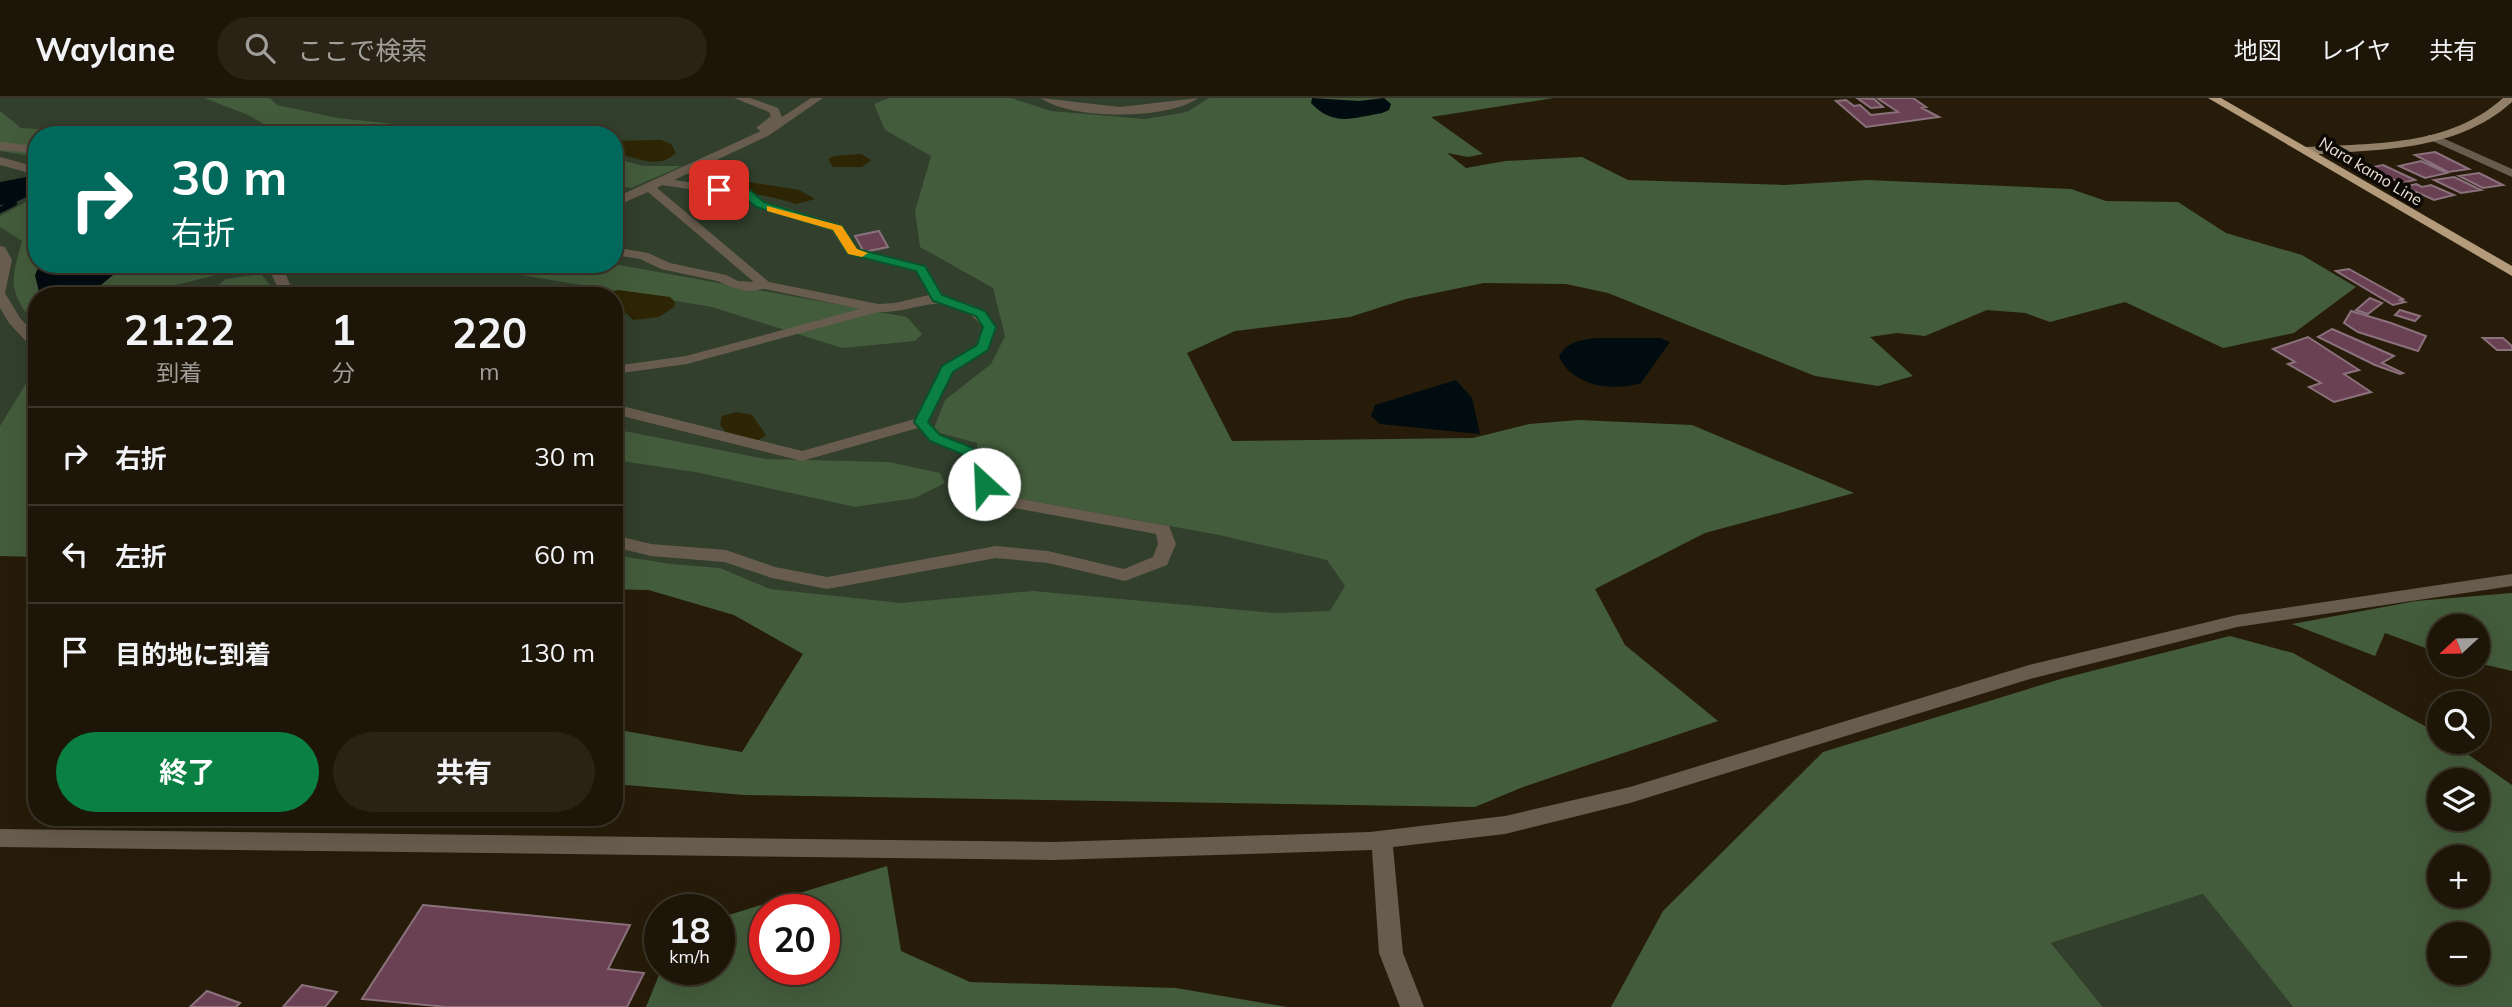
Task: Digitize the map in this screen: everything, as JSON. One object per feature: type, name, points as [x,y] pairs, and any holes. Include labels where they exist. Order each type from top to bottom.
[{"type":"main road","name":"Nara kamo Line","points":[[2213,98],[2512,272]]},
{"type":"street","points":[[711,159],[778,117],[774,110],[739,98]]},
{"type":"street","points":[[623,199],[764,134],[818,98]]},
{"type":"street","points":[[1046,98],[1119,112],[1167,107],[1193,98]]},
{"type":"street","points":[[2305,151],[2457,132],[2484,119],[2510,98]]},
{"type":"street","points":[[2432,137],[2512,173]]},
{"type":"street","points":[[0,146],[28,149]]},
{"type":"street","points":[[18,148],[18,155],[28,160]]},
{"type":"street","points":[[0,161],[28,169]]},
{"type":"street","points":[[663,182],[747,194],[760,204],[838,228],[852,251],[921,269],[938,298]]},
{"type":"street","points":[[650,188],[765,285]]},
{"type":"street","points":[[0,250],[5,260],[0,290]]},
{"type":"street","points":[[623,253],[741,285],[765,285],[878,308],[897,309],[938,298],[981,314],[990,327],[983,347],[947,369],[921,422],[802,456],[623,411]]},
{"type":"street","points":[[0,296],[14,320],[28,335]]},
{"type":"street","points":[[623,369],[687,360],[878,308]]},
{"type":"street","points":[[623,543],[651,550],[726,556],[772,572],[827,583],[996,552],[1048,557],[1125,575],[1161,561],[1167,544],[1163,530],[993,499],[968,451],[935,438],[921,422]]},
{"type":"street","points":[[0,838],[1053,851],[1382,840],[1505,825],[1630,795],[2029,672],[2237,621],[2512,580]]},
{"type":"street","points":[[1382,840],[1391,953],[1412,1007]]},
{"type":"green space","points":[[0,98],[1290,98],[1044,310],[1383,567],[1373,664],[803,654],[734,615],[649,590],[623,589],[623,287],[28,287],[28,548],[0,540]]},
{"type":"green space","points":[[204,98],[270,98],[277,105],[338,118],[414,126],[267,126],[248,115]]},
{"type":"green space","points":[[889,98],[1011,98],[1051,111],[1145,119],[1187,112],[1209,98],[1554,98],[1431,117],[1483,154],[1468,157],[1447,153],[1466,168],[1505,161],[1582,157],[1628,180],[1784,185],[1867,180],[2071,189],[2106,201],[2178,202],[2226,233],[2302,255],[2356,287],[2294,333],[2223,348],[2125,302],[2050,322],[2025,313],[1987,310],[1925,336],[1897,333],[1870,337],[1913,376],[1878,386],[1815,376],[1608,293],[1566,284],[1484,283],[1406,299],[1350,317],[1235,331],[1187,353],[1232,441],[1473,438],[1529,424],[1579,420],[1692,425],[1854,493],[1705,533],[1595,589],[1625,645],[1718,721],[1523,787],[1475,807],[744,795],[623,785],[623,731],[742,752],[803,654],[734,615],[649,590],[623,589],[623,556],[720,568],[770,589],[901,603],[1033,591],[1275,613],[1330,611],[1345,586],[1327,560],[1219,535],[977,491],[977,443],[933,431],[945,400],[991,364],[1005,336],[993,288],[920,247],[915,211],[931,156],[885,130],[874,104]]},
{"type":"green space","points":[[0,111],[21,128],[28,128],[28,156],[0,151]]},
{"type":"green space","points":[[623,160],[643,166],[682,166],[631,188],[623,186]]},
{"type":"green space","points":[[28,201],[28,273],[221,273],[173,287],[28,287],[28,315],[14,287],[15,267],[22,241],[0,227],[0,216]]},
{"type":"green space","points":[[623,266],[907,317],[922,334],[915,341],[842,348],[712,307],[623,292],[623,287],[592,287],[509,273],[623,273]]},
{"type":"green space","points":[[261,274],[269,287],[216,287],[226,279]]},
{"type":"green space","points":[[28,380],[28,557],[0,556],[0,426]]},
{"type":"green space","points":[[623,431],[765,459],[889,462],[940,473],[945,483],[915,498],[855,507],[695,472],[623,461]]},
{"type":"green space","points":[[2512,593],[2512,671],[2490,666],[2490,614],[2427,614],[2427,649],[2385,633],[2375,656],[2292,624],[2416,601]]},
{"type":"green space","points":[[2230,636],[2293,653],[2427,727],[2427,754],[2467,754],[2487,768],[2427,768],[2427,831],[2490,831],[2490,770],[2512,785],[2512,1007],[2293,1007],[2203,894],[2051,943],[2103,1007],[1611,1007],[1663,911],[1823,752],[2064,678]]},
{"type":"green space","points":[[887,866],[901,951],[970,982],[1176,988],[1287,1007],[646,1007],[655,985],[735,985],[735,913],[749,909],[749,985],[840,985],[840,894],[797,894]]},
{"type":"green space","points":[[2203,894],[2293,1007],[2103,1007],[2051,943]]},
{"type":"sand","points":[[661,140],[671,144],[676,153],[662,161],[646,161],[623,155],[623,141]]},
{"type":"sand","points":[[861,154],[871,160],[862,167],[833,167],[828,159],[835,156]]},
{"type":"sand","points":[[749,182],[799,190],[815,199],[796,204],[744,191],[741,187]]},
{"type":"sand","points":[[623,291],[670,297],[675,302],[674,307],[659,317],[633,320],[623,312]]},
{"type":"sand","points":[[736,412],[752,415],[766,435],[756,442],[732,440],[720,425],[722,416]]},
{"type":"shaded area","points":[[1312,98],[1359,101],[1384,98],[1391,104],[1389,110],[1382,113],[1344,119],[1319,111],[1311,103]]},
{"type":"shaded area","points":[[28,177],[28,196],[14,203],[0,205],[0,182]]},
{"type":"shaded area","points":[[118,273],[99,287],[38,287],[35,275]]},
{"type":"shaded area","points":[[1596,338],[1660,338],[1670,342],[1641,383],[1618,387],[1583,380],[1565,367],[1559,357],[1570,345]]},
{"type":"shaded area","points":[[1456,380],[1472,398],[1480,434],[1380,424],[1371,416],[1375,405]]},
{"type":"building","points":[[1857,98],[1874,99],[1883,107],[1871,108]]},
{"type":"building","points":[[1877,98],[1913,98],[1926,107],[1922,108],[1939,117],[1866,127],[1836,101],[1846,100],[1854,106],[1860,105],[1871,115],[1898,112]]},
{"type":"building","points":[[2435,152],[2469,169],[2448,172],[2415,155]]},
{"type":"building","points":[[2421,161],[2447,173],[2425,178],[2399,166]]},
{"type":"building","points":[[2383,165],[2415,180],[2401,183],[2368,168]]},
{"type":"building","points":[[2479,173],[2503,185],[2483,188],[2459,176]]},
{"type":"building","points":[[2454,177],[2481,190],[2461,193],[2434,180]]},
{"type":"building","points":[[2416,184],[2422,187],[2431,185],[2454,195],[2434,200],[2405,187]]},
{"type":"building","points":[[879,231],[888,247],[864,252],[855,236]]},
{"type":"building","points":[[2349,269],[2405,302],[2393,305],[2336,271]]},
{"type":"building","points":[[2370,298],[2382,303],[2368,314],[2356,310]]},
{"type":"building","points":[[2400,310],[2420,316],[2415,321],[2395,315]]},
{"type":"building","points":[[2351,311],[2426,336],[2418,351],[2358,332],[2344,323]]},
{"type":"building","points":[[2332,329],[2394,356],[2382,363],[2403,373],[2375,365],[2318,337]]},
{"type":"building","points":[[2308,337],[2359,370],[2344,374],[2371,392],[2334,402],[2309,387],[2321,383],[2288,364],[2295,362],[2273,349]]},
{"type":"building","points":[[2483,338],[2503,338],[2512,346],[2512,350],[2497,350]]},
{"type":"building","points":[[423,905],[630,925],[608,969],[644,973],[627,1007],[447,1007],[362,999]]},
{"type":"building","points":[[302,985],[337,992],[325,1007],[283,1007]]},
{"type":"building","points":[[207,991],[240,1003],[236,1007],[190,1007]]},
{"type":"waterway","points":[[0,210],[14,203]]},
{"type":"slow traffic","points":[[771,208],[838,228],[852,251],[862,253]]},
{"type":"route","points":[[719,190],[747,194],[760,204],[838,228],[852,251],[921,269],[938,298],[981,314],[990,327],[983,347],[947,369],[921,422],[935,438],[968,451],[984,484]]}]
